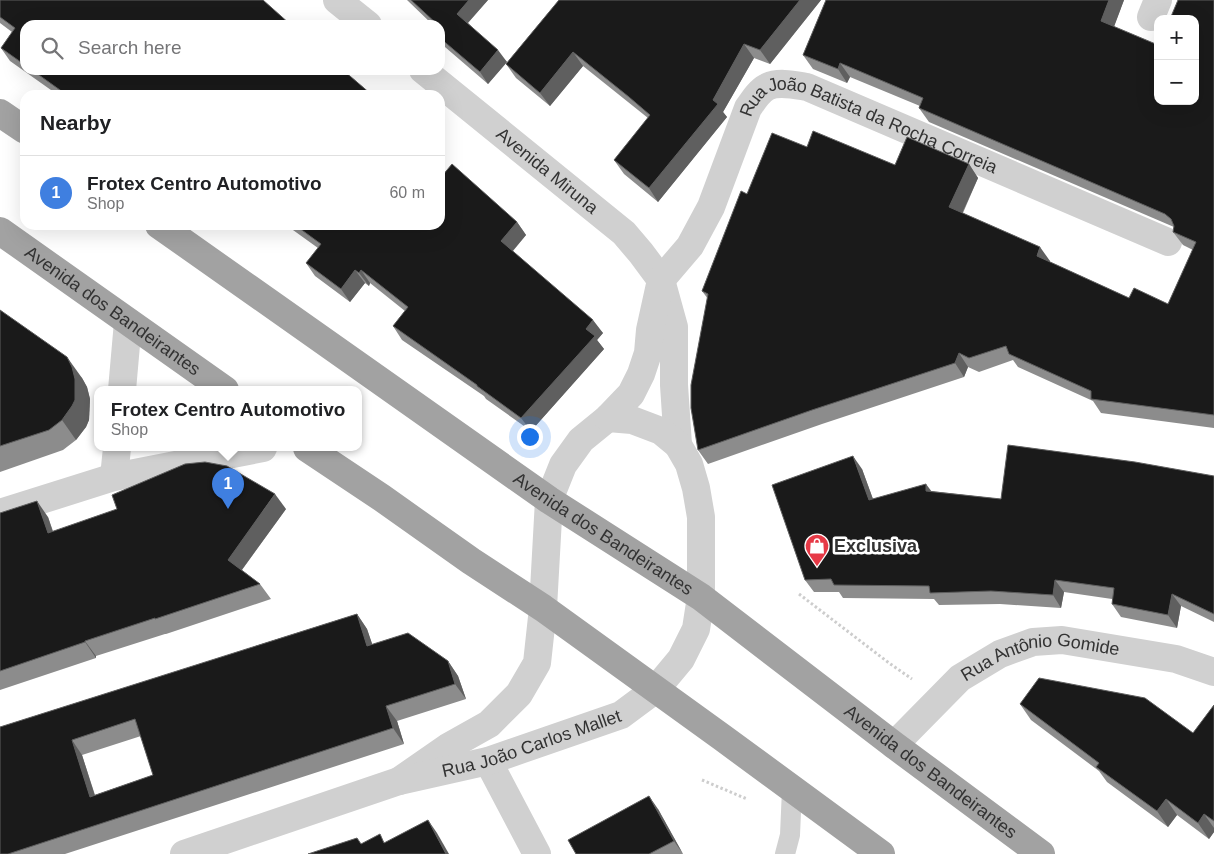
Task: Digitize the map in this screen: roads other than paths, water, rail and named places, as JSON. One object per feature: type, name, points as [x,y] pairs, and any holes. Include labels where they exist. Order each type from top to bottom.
[{"type":"highway","points":[[0,113],[20,127]]},
{"type":"highway","name":"Avenida dos Bandeirantes","points":[[166,230],[549,500],[700,597],[1041,854]]},
{"type":"highway","name":"Avenida dos Bandeirantes","points":[[0,231],[219,386]]},
{"type":"highway","points":[[312,451],[471,561],[543,608],[881,854]]},
{"type":"street","points":[[337,0],[362,20]]},
{"type":"street","name":"Avenida Miruna","points":[[429,75],[624,233],[661,280],[674,327],[674,384],[678,445]]},
{"type":"street","name":"Rua João Batista da Rocha Correia","points":[[661,280],[690,246],[711,207],[748,108],[757,95],[768,87],[785,84],[807,87],[1168,242]]},
{"type":"street","points":[[608,418],[631,394],[641,374],[648,353],[650,330],[661,280]]},
{"type":"street","points":[[122,386],[128,322]]},
{"type":"street","points":[[608,418],[632,420],[661,432],[678,445]]},
{"type":"street","name":"Rua João Carlos Mallet","points":[[399,781],[448,747],[489,724],[519,694],[537,663],[543,608],[549,500],[563,465],[581,440],[608,418]]},
{"type":"street","name":"Rua João Carlos Mallet","points":[[184,854],[399,781],[488,762],[621,715],[656,689],[681,659],[696,630],[700,597],[701,517],[696,488],[689,464],[678,445]]},
{"type":"street","points":[[114,477],[116,451]]},
{"type":"street","points":[[0,513],[114,477],[248,451]]},
{"type":"street","name":"Rua Antônio Gomide","points":[[894,745],[960,678],[1000,654],[1033,642],[1069,641],[1176,659],[1214,672]]},
{"type":"street","points":[[488,762],[537,854]]},
{"type":"lane","points":[[785,854],[790,835],[792,789]]},
{"type":"place","name":"Frotex Centro Automotivo","points":[[228,509]]},
{"type":"place","name":"Exclusiva","points":[[817,567]]}]
